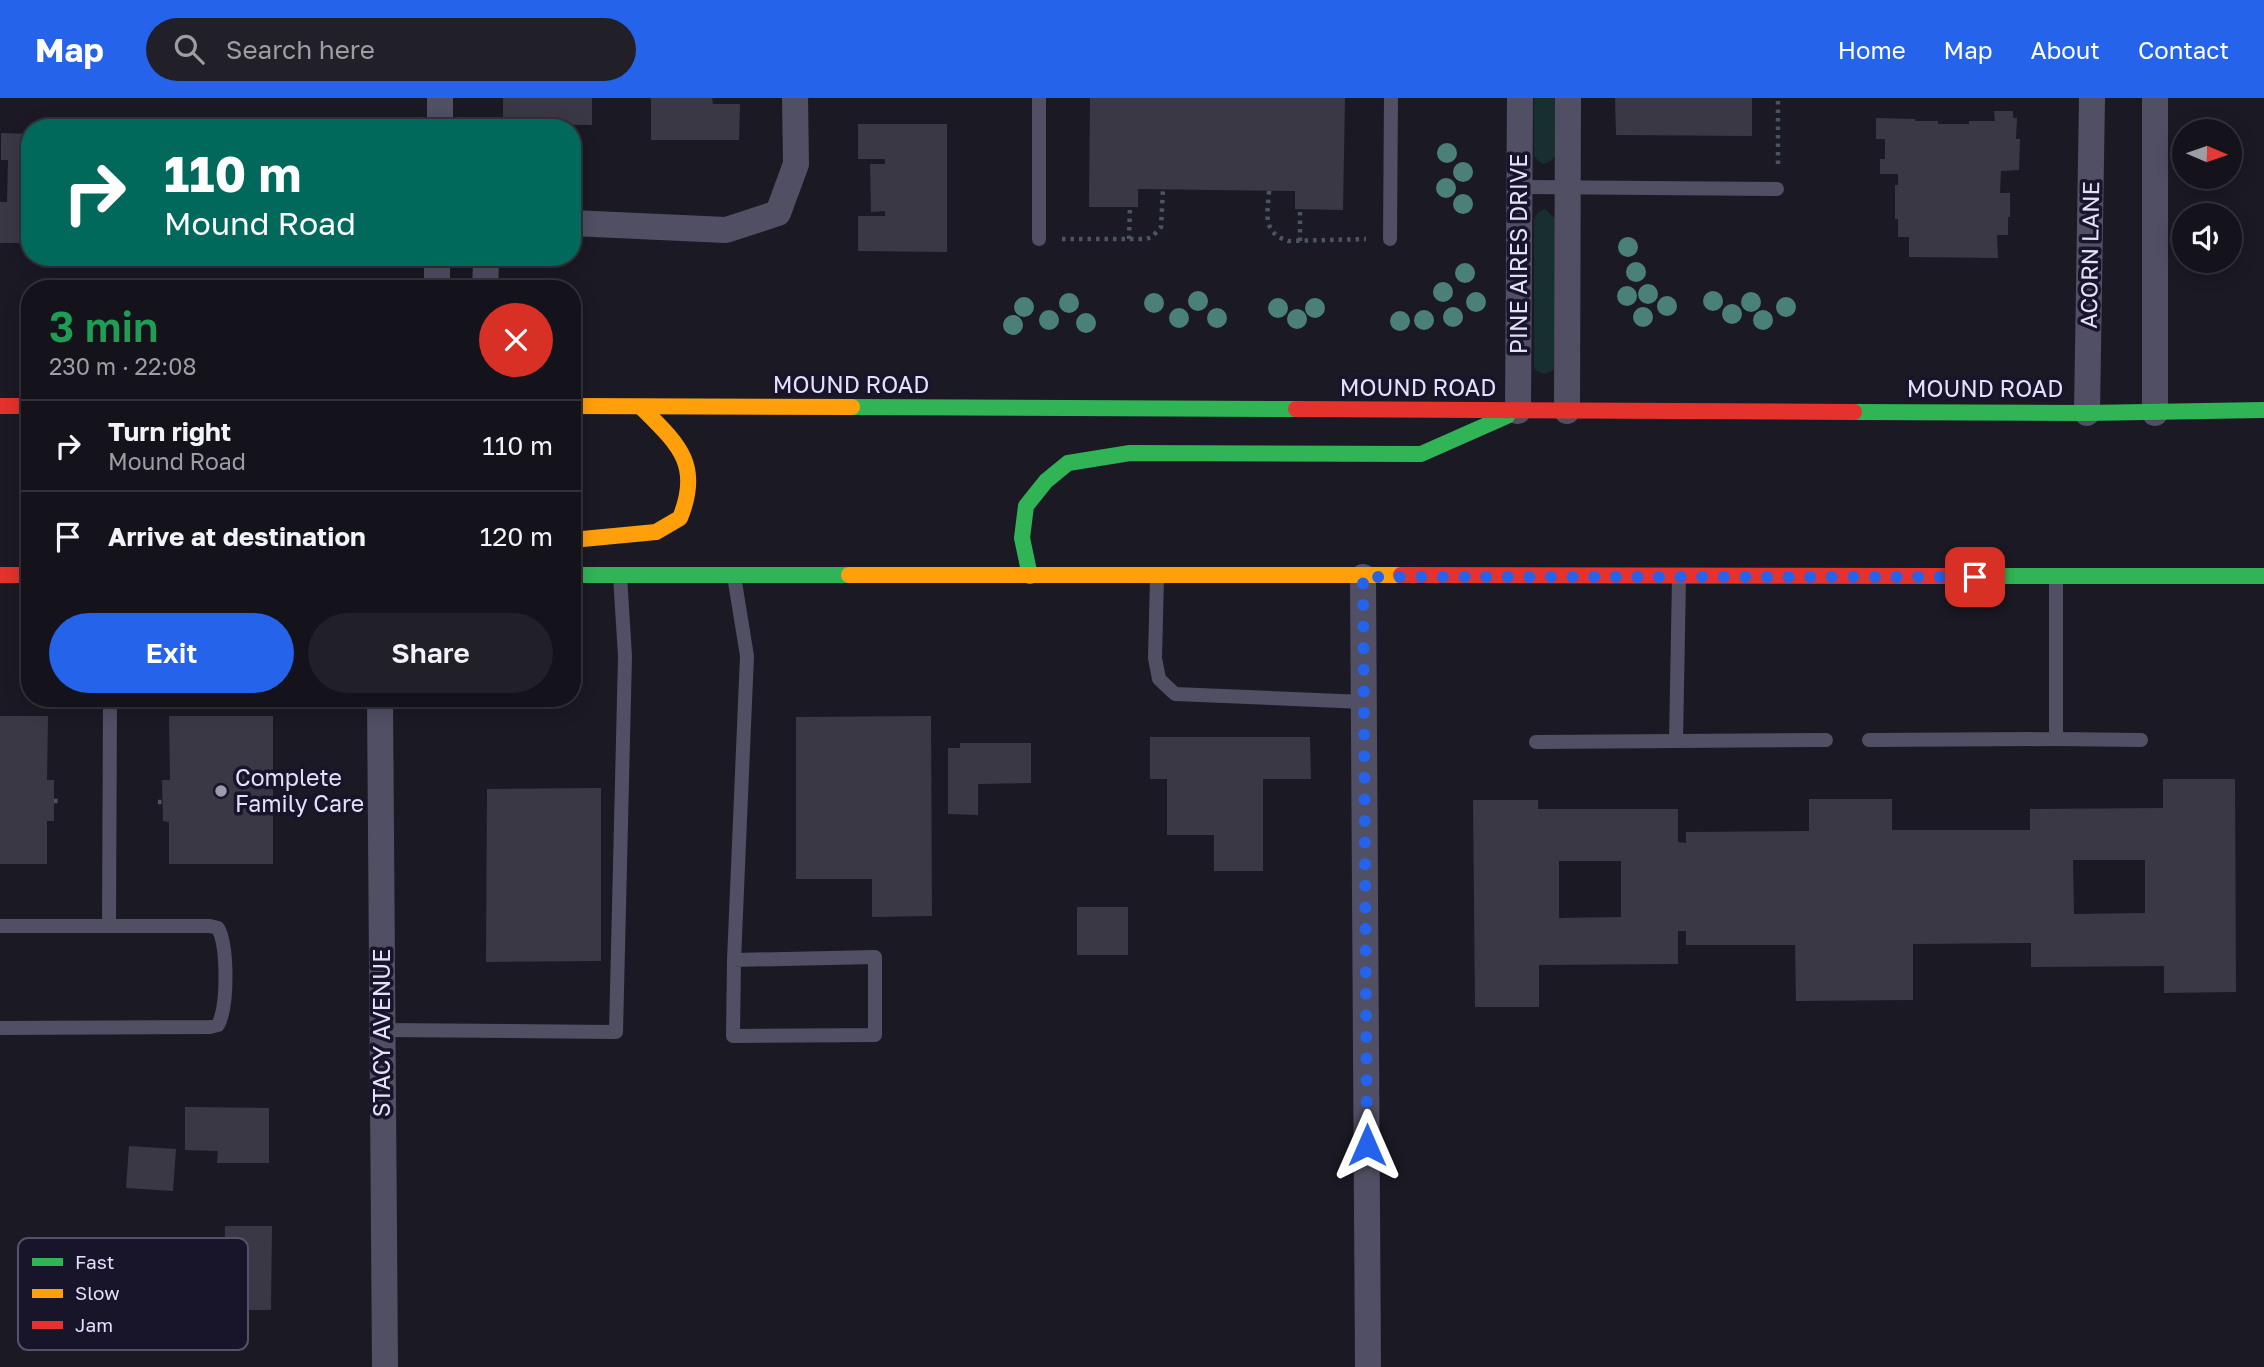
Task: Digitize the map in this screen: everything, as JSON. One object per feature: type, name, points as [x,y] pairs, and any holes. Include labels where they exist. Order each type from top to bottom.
[{"type":"main road","points":[[0,406],[21,406]]},
{"type":"main road","name":"MOUND ROAD","points":[[581,406],[2087,413],[2264,411]]},
{"type":"main road","points":[[581,539],[656,532],[680,518],[690,491],[687,468],[678,445],[641,407]]},
{"type":"main road","points":[[1030,576],[1022,538],[1026,506],[1046,481],[1068,463],[1130,453],[1421,454],[1518,411]]},
{"type":"main road","points":[[0,575],[21,575]]},
{"type":"main road","points":[[581,575],[2264,576]]},
{"type":"street","points":[[440,98],[440,119]]},
{"type":"street","points":[[581,223],[726,230],[778,213],[796,164],[795,98]]},
{"type":"street","name":"PINE AIRES DRIVE","points":[[1518,411],[1520,98]]},
{"type":"street","points":[[1567,411],[1568,98]]},
{"type":"street","name":"ACORN LANE","points":[[2087,413],[2092,98]]},
{"type":"street","points":[[2155,98],[2155,413]]},
{"type":"street","points":[[1363,577],[1368,1367]]},
{"type":"street","name":"STACY AVENUE","points":[[380,707],[385,1367]]},
{"type":"lane","points":[[1039,98],[1039,239]]},
{"type":"lane","points":[[1390,239],[1391,98]]},
{"type":"lane","points":[[1520,187],[1778,182]]},
{"type":"lane","points":[[383,1030],[616,1032],[625,656],[620,575]]},
{"type":"lane","points":[[734,575],[747,656],[734,960],[733,1037],[875,1035],[875,957],[734,960]]},
{"type":"lane","points":[[1157,576],[1155,658],[1159,679],[1175,694],[1364,702]]},
{"type":"lane","points":[[2056,576],[2056,739]]},
{"type":"lane","points":[[1676,741],[1679,577]]},
{"type":"lane","points":[[108,926],[110,707]]},
{"type":"lane","points":[[1536,742],[1826,740]]},
{"type":"lane","points":[[1870,740],[2141,740]]},
{"type":"lane","points":[[0,926],[210,926],[218,928],[224,943],[224,1009],[218,1025],[202,1028],[0,1028]]},
{"type":"path","points":[[1778,98],[1778,182]]},
{"type":"path","points":[[1060,239],[1146,240],[1158,233],[1163,220],[1163,189]]},
{"type":"path","points":[[1269,191],[1269,228],[1280,239],[1370,239]]},
{"type":"path","points":[[1129,239],[1130,207]]},
{"type":"path","points":[[1300,209],[1300,240]]},
{"type":"path","points":[[54,801],[62,801]]},
{"type":"green space","points":[[1534,98],[1555,98],[1555,156],[1544,164],[1534,155]]},
{"type":"green space","points":[[1545,209],[1555,219],[1555,368],[1544,374],[1534,368],[1534,219],[1538,212]]},
{"type":"building","points":[[503,98],[592,98],[592,125],[581,125],[581,119],[503,119]]},
{"type":"building","points":[[651,98],[712,98],[713,104],[740,104],[739,140],[651,140]]},
{"type":"building","points":[[1090,98],[1345,98],[1343,210],[1295,209],[1295,191],[1138,189],[1138,207],[1089,207]]},
{"type":"building","points":[[1615,98],[1752,98],[1752,136],[1616,135]]},
{"type":"building","points":[[1994,111],[2013,111],[2013,118],[2017,118],[2016,139],[2020,139],[2019,170],[2001,171],[2000,193],[2010,193],[2010,217],[2008,235],[1997,235],[1998,258],[1909,257],[1909,237],[1898,237],[1898,219],[1895,219],[1895,185],[1898,185],[1898,174],[1880,174],[1880,159],[1885,159],[1885,139],[1876,139],[1876,118],[1969,124],[1969,121],[1995,121]]},
{"type":"building","points":[[858,124],[947,124],[947,252],[858,251],[858,216],[885,216],[885,211],[871,212],[870,164],[885,164],[885,159],[858,159]]},
{"type":"building","points":[[1,133],[21,134],[21,243],[0,243],[0,202],[7,202],[8,160],[1,160]]},
{"type":"building","points":[[0,716],[48,716],[47,780],[54,780],[54,821],[47,821],[47,864],[0,864]]},
{"type":"building","name":"Complete Family Care","points":[[169,716],[273,716],[273,864],[169,864],[169,822],[163,821],[162,780],[170,780]]},
{"type":"building","points":[[931,716],[932,916],[872,917],[872,879],[796,879],[796,717]]},
{"type":"building","points":[[1150,737],[1310,737],[1311,779],[1263,779],[1263,871],[1214,871],[1214,835],[1167,835],[1167,779],[1150,779]]},
{"type":"building","points":[[960,743],[1031,743],[1031,783],[978,784],[978,815],[948,814],[948,748],[960,748]]},
{"type":"building","points":[[2163,779],[2235,779],[2236,992],[2164,993],[2164,966],[2031,967],[2031,943],[1913,944],[1913,1000],[1796,1001],[1795,945],[1686,945],[1686,931],[1678,931],[1678,964],[1539,965],[1539,1007],[1475,1007],[1473,800],[1538,800],[1538,809],[1678,809],[1678,842],[1686,843],[1686,832],[1809,831],[1809,799],[1892,799],[1892,830],[2030,830],[2030,809],[2163,808]],"holes":[[[2073,860],[2145,860],[2145,913],[2074,914]],[[1559,861],[1621,861],[1621,917],[1559,918]]]},
{"type":"building","points":[[601,788],[601,961],[486,962],[487,789]]},
{"type":"building","points":[[1077,907],[1128,907],[1128,955],[1077,955]]},
{"type":"building","points":[[185,1107],[269,1108],[269,1163],[217,1163],[218,1151],[185,1150]]},
{"type":"building","points":[[129,1146],[176,1149],[173,1191],[126,1188]]},
{"type":"building","points":[[225,1226],[272,1226],[271,1310],[248,1310],[248,1238],[225,1238]]},
{"type":"traffic: fast","points":[[852,407],[1296,409]]},
{"type":"traffic: fast","points":[[1854,412],[2087,413],[2264,410]]},
{"type":"traffic: fast","points":[[1030,576],[1022,538],[1026,506],[1046,481],[1068,463],[1130,453],[1421,454],[1507,416]]},
{"type":"traffic: fast","points":[[581,575],[849,575]]},
{"type":"traffic: fast","points":[[1946,576],[2264,576]]},
{"type":"traffic: slow","points":[[581,406],[852,407]]},
{"type":"traffic: slow","points":[[581,539],[656,532],[680,518],[688,483],[683,456],[666,432],[641,407]]},
{"type":"traffic: slow","points":[[849,575],[1401,575]]},
{"type":"traffic: jam","points":[[0,406],[21,406]]},
{"type":"traffic: jam","points":[[1296,409],[1854,412]]},
{"type":"traffic: jam","points":[[0,575],[21,575]]},
{"type":"traffic: jam","points":[[1401,575],[1946,576]]},
{"type":"place","name":"Complete Family Care","points":[[221,791]]},
{"type":"route","points":[[1367,1145],[1363,577],[1975,577]]}]
